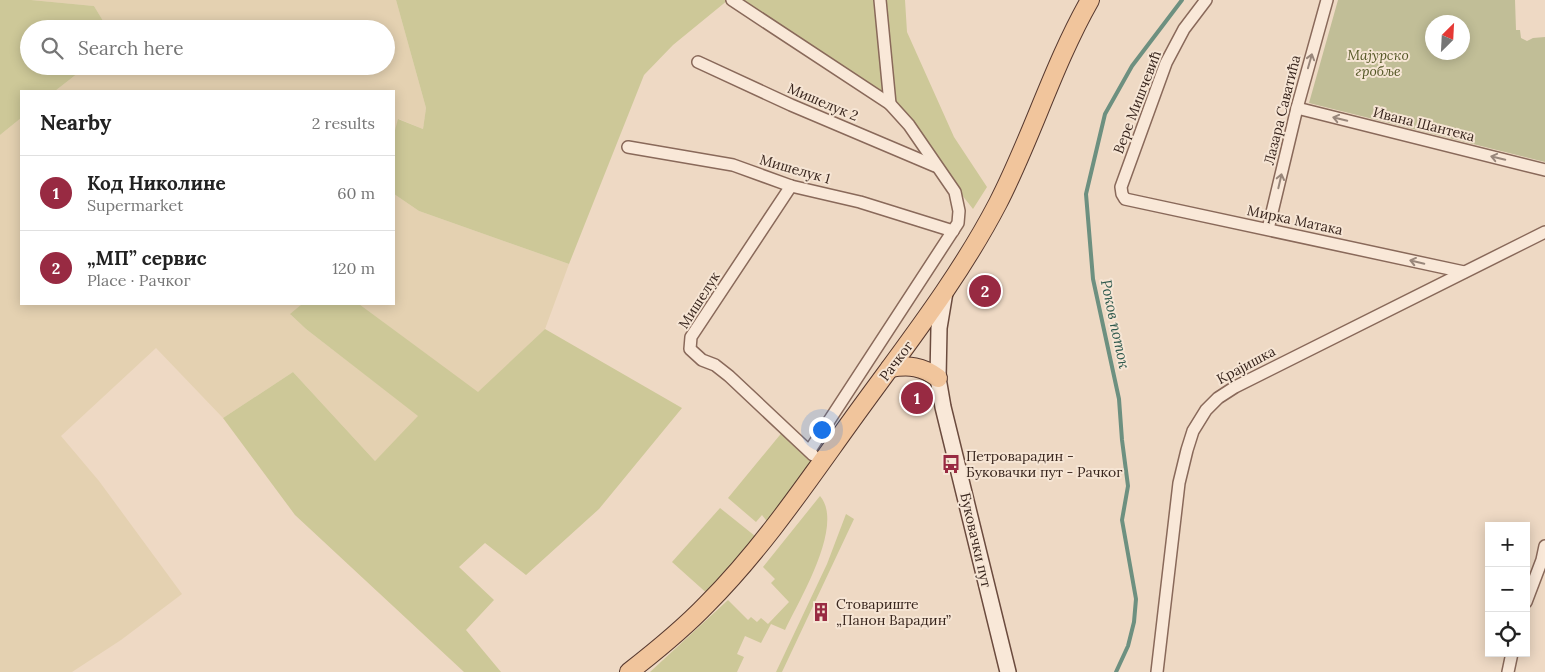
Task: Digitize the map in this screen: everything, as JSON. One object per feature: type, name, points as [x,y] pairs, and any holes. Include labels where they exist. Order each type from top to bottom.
[{"type":"main road","name":"Рачког","points":[[629,672],[678,632],[736,572],[767,535],[815,457],[890,368],[918,331],[980,236],[999,202],[1067,46],[1090,0]]},
{"type":"main road","points":[[890,368],[914,366],[930,372],[938,378]]},
{"type":"street","points":[[732,0],[890,104],[909,125],[948,180],[958,202],[958,222],[815,457]]},
{"type":"street","points":[[880,0],[890,104]]},
{"type":"street","name":"Вере Мишчевић","points":[[1122,194],[1121,187],[1166,62],[1184,29],[1206,0]]},
{"type":"street","name":"Лазара Саватића","points":[[1268,229],[1297,108],[1327,0]]},
{"type":"street","name":"Мишелук 2","points":[[698,62],[791,105],[937,166]]},
{"type":"street","name":"Ивана Шантека","points":[[1297,108],[1545,170]]},
{"type":"street","name":"Мишелук 1","points":[[628,147],[733,165],[790,186],[860,202],[952,231]]},
{"type":"street","name":"Мишелук","points":[[790,186],[691,337],[690,349],[702,360],[715,365],[729,376],[815,457]]},
{"type":"street","name":"Мирка Матака","points":[[1122,194],[1125,199],[1131,201],[1464,272]]},
{"type":"street","name":"Крајишка","points":[[1157,672],[1179,483],[1192,436],[1206,410],[1234,386],[1545,232]]},
{"type":"street","name":"Буковачки пут","points":[[945,291],[939,328],[938,378],[1008,672]]},
{"type":"street","points":[[1530,592],[1542,560],[1545,546]]},
{"type":"street","points":[[1508,672],[1511,657]]},
{"type":"shaded area","points":[[0,0],[31,0],[94,6],[103,20],[20,20],[20,75],[75,75],[56,90],[20,90],[20,119],[0,135]]},
{"type":"shaded area","points":[[31,0],[396,0],[426,108],[423,129],[399,119],[395,131],[395,90],[56,90],[75,75],[395,75],[395,20],[103,20],[94,6]]},
{"type":"shaded area","points":[[396,0],[728,0],[673,45],[644,75],[569,264],[419,211],[395,195],[395,130],[398,119],[423,129],[426,108]]},
{"type":"shaded area","points":[[734,0],[905,0],[907,32],[954,137],[987,187],[973,209],[892,106]]},
{"type":"shaded area","points":[[20,119],[20,305],[301,305],[291,315],[306,329],[419,416],[375,461],[293,372],[223,418],[156,348],[61,436],[99,481],[182,594],[121,640],[72,672],[0,672],[0,135]]},
{"type":"shaded area","points":[[395,195],[419,211],[569,264],[545,329],[478,393],[360,305],[395,305]]},
{"type":"shaded area","points":[[301,305],[360,305],[478,392],[545,329],[682,408],[599,509],[526,575],[485,543],[459,567],[494,600],[466,630],[501,672],[464,672],[295,515],[223,418],[293,372],[375,461],[418,416],[306,329],[290,314]]},
{"type":"shaded area","points":[[784,430],[809,455],[816,471],[769,524],[762,515],[756,522],[728,498]]},
{"type":"shaded area","points":[[820,496],[826,509],[827,525],[824,543],[809,582],[785,630],[771,624],[761,643],[745,636],[737,654],[744,657],[737,672],[650,672],[728,600],[748,620],[751,617],[757,622],[761,618],[768,624],[789,602],[771,583],[775,579],[763,567]]},
{"type":"shaded area","points":[[720,508],[760,540],[710,596],[672,562]]},
{"type":"shaded area","points":[[846,514],[854,519],[782,672],[776,672],[827,564]]},
{"type":"green space","name":"Мајурско гробље","points":[[1338,0],[1515,0],[1516,30],[1520,30],[1521,38],[1527,41],[1533,38],[1545,37],[1545,162],[1309,103]]},
{"type":"waterway","name":"Роков поток","points":[[1116,672],[1128,646],[1134,622],[1136,599],[1122,520],[1128,486],[1119,399],[1093,279],[1086,194],[1105,114],[1132,66],[1182,0]]},
{"type":"place","name":"„МП” сервис","points":[[985,291]]},
{"type":"place","name":"Код Николине","points":[[917,398]]},
{"type":"place","name":"Петроварадин - Буковачки пут - Рачког","points":[[951,464]]},
{"type":"place","name":"Стовариште „Панон Варадин”","points":[[821,612]]}]
